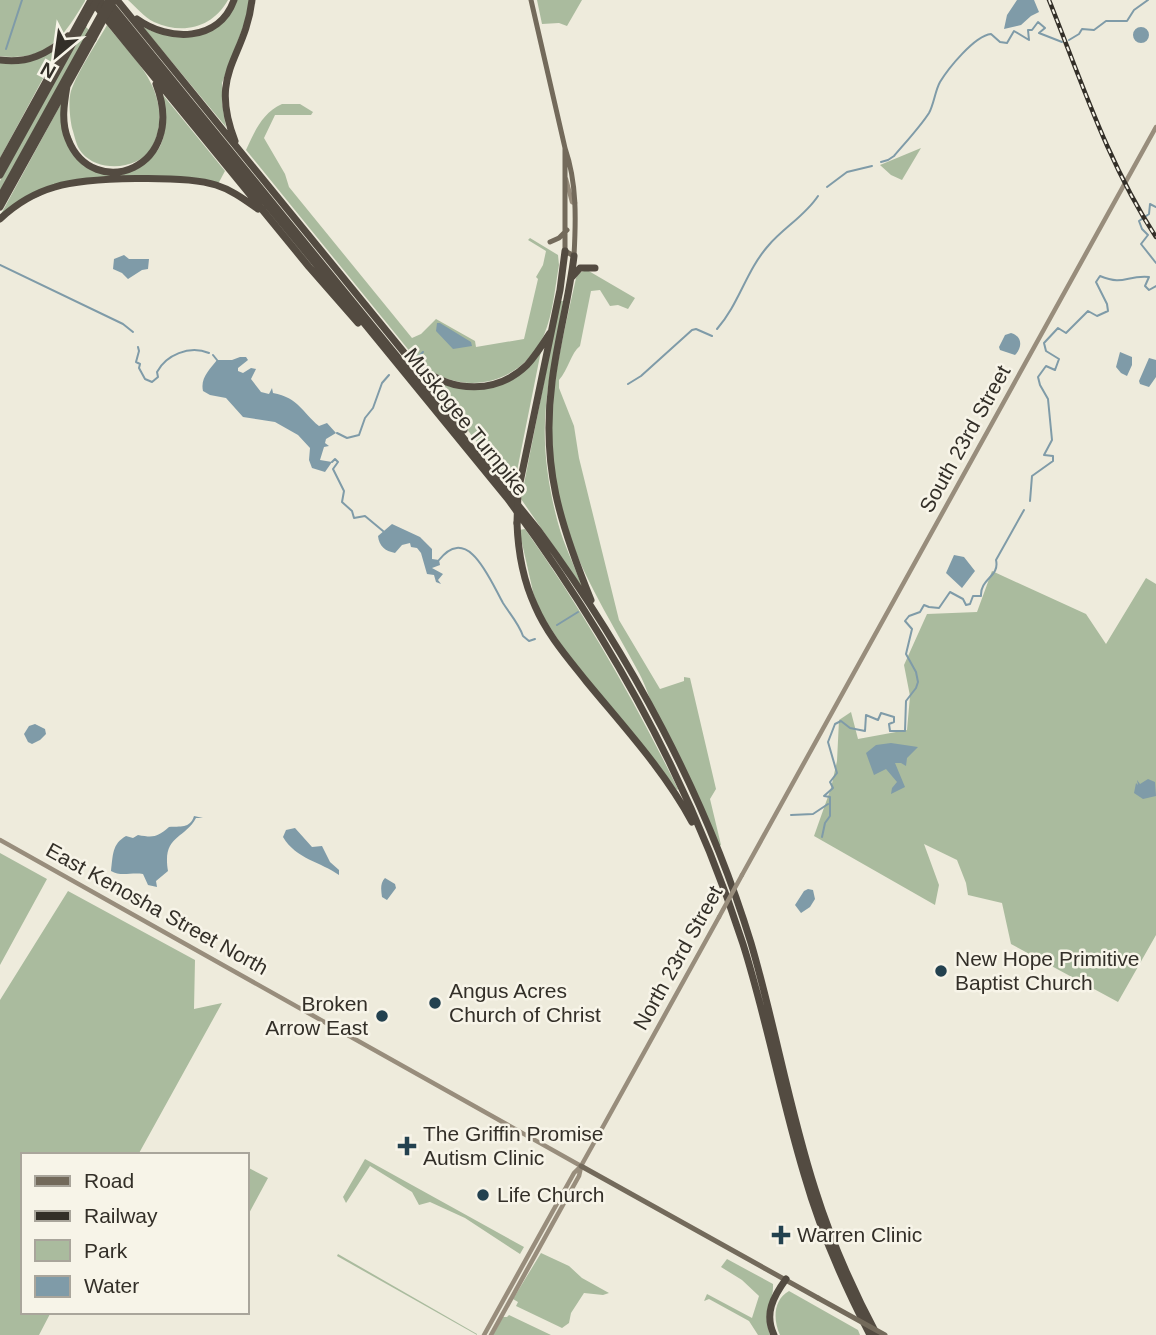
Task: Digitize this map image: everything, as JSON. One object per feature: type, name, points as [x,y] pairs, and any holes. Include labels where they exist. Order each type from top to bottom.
[{"type":"highway","points":[[0,175],[95,0],[329,290],[423,396]]},
{"type":"highway","name":"Muskogee Turnpike","points":[[95,0],[423,396],[526,524],[563,576],[616,660],[678,780],[732,912]]},
{"type":"highway","points":[[0,207],[67,86],[108,0]]},
{"type":"highway","name":"Muskogee Turnpike","points":[[108,0],[489,468],[544,538],[598,617]]},
{"type":"highway","points":[[0,197],[91,38],[116,0],[411,361],[453,414],[489,468]]},
{"type":"highway","points":[[127,13],[155,29],[170,34],[187,35],[203,32],[218,24],[234,0]]},
{"type":"highway","points":[[237,148],[226,114],[225,86],[252,0]]},
{"type":"highway","points":[[0,60],[19,61],[39,56],[58,45],[80,24]]},
{"type":"highway","points":[[0,165],[74,31]]},
{"type":"highway","points":[[67,86],[64,120],[73,149],[84,162],[97,169],[120,172],[145,161],[160,142],[164,109],[154,76]]},
{"type":"highway","points":[[0,219],[29,198],[60,185],[175,178],[200,180],[226,189],[267,215]]},
{"type":"highway","points":[[565,251],[552,330],[518,492],[517,523],[523,570],[541,618],[561,650],[659,771],[683,805],[732,912],[758,992],[813,1202],[834,1261],[868,1335]]},
{"type":"highway","points":[[574,256],[552,382],[548,425],[555,499],[566,539],[598,617],[669,743],[724,868],[760,973],[814,1188],[838,1254],[877,1335]]},
{"type":"highway","points":[[571,277],[580,268],[595,268]]},
{"type":"highway","points":[[411,361],[450,384],[472,388],[484,386],[508,379],[526,366],[552,330]]},
{"type":"highway","points":[[775,1335],[769,1325],[769,1312],[786,1279]]},
{"type":"main road","points":[[531,0],[571,164],[575,203],[574,256],[565,251],[565,148]]},
{"type":"main road","name":"South 23rd Street","points":[[803,766],[1156,127]]},
{"type":"main road","points":[[564,171],[572,201],[575,203]]},
{"type":"main road","points":[[550,242],[567,230]]},
{"type":"main road","name":"North 23rd Street","points":[[491,1335],[578,1177],[581,1166],[803,766]]},
{"type":"main road","name":"East Kenosha Street North","points":[[0,840],[885,1335]]},
{"type":"main road","name":"North 23rd Street","points":[[484,1335],[574,1173],[581,1166]]},
{"type":"green space","points":[[0,0],[85,1],[69,26],[52,44],[42,51],[17,57],[0,56]]},
{"type":"green space","points":[[128,0],[228,0],[214,17],[205,23],[176,28],[154,22]]},
{"type":"green space","points":[[236,0],[250,0],[249,11],[222,83],[226,127],[142,26],[151,31],[206,32]]},
{"type":"green space","points":[[537,0],[582,0],[567,26],[559,23],[542,24]]},
{"type":"green space","points":[[107,25],[150,81],[159,111],[158,133],[152,147],[138,160],[118,166],[98,164],[82,153],[72,128],[69,104],[74,83]]},
{"type":"green space","points":[[85,26],[89,30],[0,191],[0,181]]},
{"type":"green space","points":[[60,47],[0,158],[0,61],[9,63]]},
{"type":"green space","points":[[163,95],[225,171],[218,184],[207,180],[69,182],[1,214],[63,100],[62,114],[79,158],[110,173],[144,161],[160,147],[165,121]]},
{"type":"green space","points":[[282,104],[300,104],[313,112],[311,115],[275,115],[264,138],[285,174],[289,187],[412,338],[421,334],[436,319],[475,341],[476,347],[524,339],[538,279],[536,277],[543,265],[546,251],[528,240],[530,238],[558,255],[559,265],[547,327],[534,352],[521,365],[490,381],[472,383],[437,375],[420,364],[246,150],[264,118]]},
{"type":"green space","points":[[921,148],[902,180],[880,165]]},
{"type":"green space","points":[[587,270],[635,298],[628,309],[618,305],[610,306],[600,290],[591,291],[580,346],[559,380],[559,388],[574,426],[579,458],[619,620],[660,689],[684,681],[684,677],[690,678],[716,789],[710,799],[721,845],[719,846],[642,679],[574,548],[558,493],[551,439],[554,392],[576,278],[579,273]]},
{"type":"green space","points":[[560,301],[563,301],[546,406],[545,450],[558,523],[582,587],[521,499]]},
{"type":"green space","points":[[541,351],[513,491],[429,378],[451,387],[496,385]]},
{"type":"green space","points":[[525,529],[607,656],[677,790],[564,649],[541,613],[534,596],[519,530]]},
{"type":"green space","points":[[992,571],[1086,614],[1106,644],[1146,578],[1156,584],[1156,935],[1118,1002],[1011,944],[1002,903],[968,895],[957,860],[924,844],[939,885],[935,905],[814,836],[831,788],[837,761],[839,720],[851,712],[858,739],[907,730],[910,696],[904,665],[927,614],[977,612]]},
{"type":"green space","points":[[0,853],[47,879],[0,965]]},
{"type":"green space","points":[[68,891],[195,960],[194,1009],[222,1003],[139,1153],[21,1153],[21,1314],[50,1314],[39,1335],[0,1335],[0,1000]]},
{"type":"green space","points":[[365,1159],[524,1247],[520,1254],[465,1218],[430,1202],[419,1205],[412,1192],[370,1166],[346,1203],[343,1197]]},
{"type":"green space","points":[[248,1168],[268,1178],[248,1215]]},
{"type":"green space","points":[[541,1253],[569,1266],[582,1278],[609,1293],[584,1293],[571,1313],[569,1323],[562,1328],[516,1306],[518,1302],[513,1299]]},
{"type":"green space","points":[[338,1254],[477,1334],[477,1335],[337,1256]]},
{"type":"green space","points":[[727,1259],[773,1284],[767,1312],[770,1335],[758,1335],[749,1321],[709,1299],[704,1301],[707,1294],[752,1318],[759,1296],[742,1280],[721,1267]]},
{"type":"green space","points":[[789,1291],[858,1330],[860,1335],[780,1335],[776,1323],[777,1305]]},
{"type":"green space","points":[[509,1315],[551,1335],[493,1335],[503,1317]]},
{"type":"water","points":[[1017,0],[1034,0],[1039,12],[1021,25],[1004,29],[1007,15]]},
{"type":"water","points":[[1138,27],[1144,27],[1149,35],[1147,41],[1138,43],[1133,38],[1133,32]]},
{"type":"water","points":[[124,255],[129,259],[149,259],[148,269],[128,279],[113,269],[114,259]]},
{"type":"water","points":[[437,323],[471,342],[472,346],[453,349],[436,331]]},
{"type":"water","points":[[1011,333],[1020,342],[1015,355],[1000,350],[999,347],[1005,335]]},
{"type":"water","points":[[1120,352],[1132,357],[1127,376],[1116,367]]},
{"type":"water","points":[[246,357],[248,360],[238,371],[243,373],[251,368],[256,369],[251,379],[261,392],[269,394],[272,388],[273,393],[289,398],[319,426],[327,423],[336,433],[326,439],[325,443],[329,446],[324,447],[320,460],[332,462],[325,472],[312,468],[309,460],[310,448],[298,435],[275,422],[243,417],[226,398],[203,391],[204,378],[217,360]]},
{"type":"water","points":[[1149,358],[1156,360],[1156,377],[1149,387],[1139,381]]},
{"type":"water","points":[[392,524],[420,537],[432,549],[432,559],[439,560],[440,565],[432,568],[443,574],[438,580],[441,584],[436,582],[434,575],[427,574],[421,553],[417,548],[411,547],[410,543],[402,545],[395,553],[381,545],[378,536]]},
{"type":"water","points":[[954,555],[964,557],[975,571],[962,588],[946,573]]},
{"type":"water","points":[[35,724],[45,729],[46,734],[32,744],[24,734],[29,726]]},
{"type":"water","points":[[891,743],[918,747],[907,758],[906,766],[895,763],[905,787],[891,794],[897,782],[886,769],[874,775],[866,753],[876,745]]},
{"type":"water","points":[[1148,779],[1155,782],[1156,796],[1143,799],[1134,793],[1136,783],[1138,785],[1137,780],[1140,784]]},
{"type":"water","points":[[194,816],[203,818],[196,818],[171,844],[167,859],[168,871],[156,881],[157,887],[148,885],[143,874],[119,874],[111,871],[113,855],[121,839],[126,836],[155,836],[169,827],[187,825]]},
{"type":"water","points":[[295,828],[312,847],[322,846],[330,862],[339,870],[339,875],[302,855],[288,844],[283,837],[286,830]]},
{"type":"water","points":[[385,878],[395,884],[396,888],[387,900],[382,897],[381,892]]},
{"type":"water","points":[[808,889],[813,890],[815,899],[810,907],[801,913],[795,905]]},
{"type":"waterway","points":[[6,49],[22,0]]},
{"type":"waterway","points":[[1069,40],[1082,29],[1094,30],[1106,21],[1127,21],[1134,10],[1148,0]]},
{"type":"waterway","points":[[881,162],[894,156],[921,124],[931,109],[944,76],[962,54],[984,36],[991,34],[1000,42],[1007,43],[1014,31],[1029,40],[1028,30],[1032,30],[1038,22],[1045,28],[1039,33],[1062,42]]},
{"type":"waterway","points":[[827,187],[847,172],[872,166]]},
{"type":"waterway","points":[[717,329],[760,256],[818,196]]},
{"type":"waterway","points":[[1156,207],[1150,204],[1149,214],[1139,221],[1148,235],[1141,244],[1156,263]]},
{"type":"waterway","points":[[0,265],[123,324],[133,332]]},
{"type":"waterway","points":[[1030,501],[1032,476],[1053,461],[1053,456],[1044,455],[1052,440],[1048,399],[1038,377],[1046,366],[1055,370],[1059,359],[1046,351],[1044,343],[1058,328],[1066,333],[1088,311],[1097,316],[1108,311],[1096,282],[1100,276],[1115,280],[1149,277],[1145,286],[1149,290],[1156,286]]},
{"type":"waterway","points":[[628,384],[641,376],[692,330],[696,329],[712,336]]},
{"type":"waterway","points":[[138,347],[136,362],[140,364],[139,368],[145,379],[152,382],[158,377],[157,372],[161,366],[172,356],[194,350],[209,353]]},
{"type":"waterway","points":[[419,356],[423,352]]},
{"type":"waterway","points":[[213,355],[217,360]]},
{"type":"waterway","points":[[337,433],[347,438],[359,435],[382,383],[389,375]]},
{"type":"waterway","points":[[332,462],[335,459],[338,462],[333,469],[344,491],[342,502],[352,511],[354,518],[365,516],[383,531]]},
{"type":"waterway","points":[[822,837],[825,823],[830,816],[830,797],[824,796],[833,788],[830,782],[837,773],[828,742],[835,724],[841,721],[850,728],[865,731],[866,715],[878,720],[881,713],[894,717],[894,722],[889,724],[890,731],[905,731],[906,701],[918,682],[916,672],[906,654],[912,629],[905,621],[909,616],[920,612],[924,605],[939,608],[950,592],[963,599],[966,605],[970,604],[973,596],[981,596],[983,585],[995,570],[996,560],[1024,510]]},
{"type":"waterway","points":[[439,560],[450,550],[459,548],[469,551],[485,570],[523,636],[529,641],[535,639]]},
{"type":"waterway","points":[[557,625],[578,612]]},
{"type":"waterway","points":[[791,815],[813,814],[828,804]]},
{"type":"railway","points":[[1049,0],[1109,151],[1156,237]]},
{"type":"place","name":"New Hope Primitive Baptist Church","points":[[941,971]]},
{"type":"place","name":"Angus Acres Church of Christ","points":[[435,1003]]},
{"type":"place","name":"Broken Arrow East","points":[[382,1016]]},
{"type":"place","name":"The Griffin Promise Autism Clinic","points":[[407,1146]]},
{"type":"place","name":"Life Church","points":[[483,1195]]},
{"type":"place","name":"Warren Clinic","points":[[781,1235]]}]
